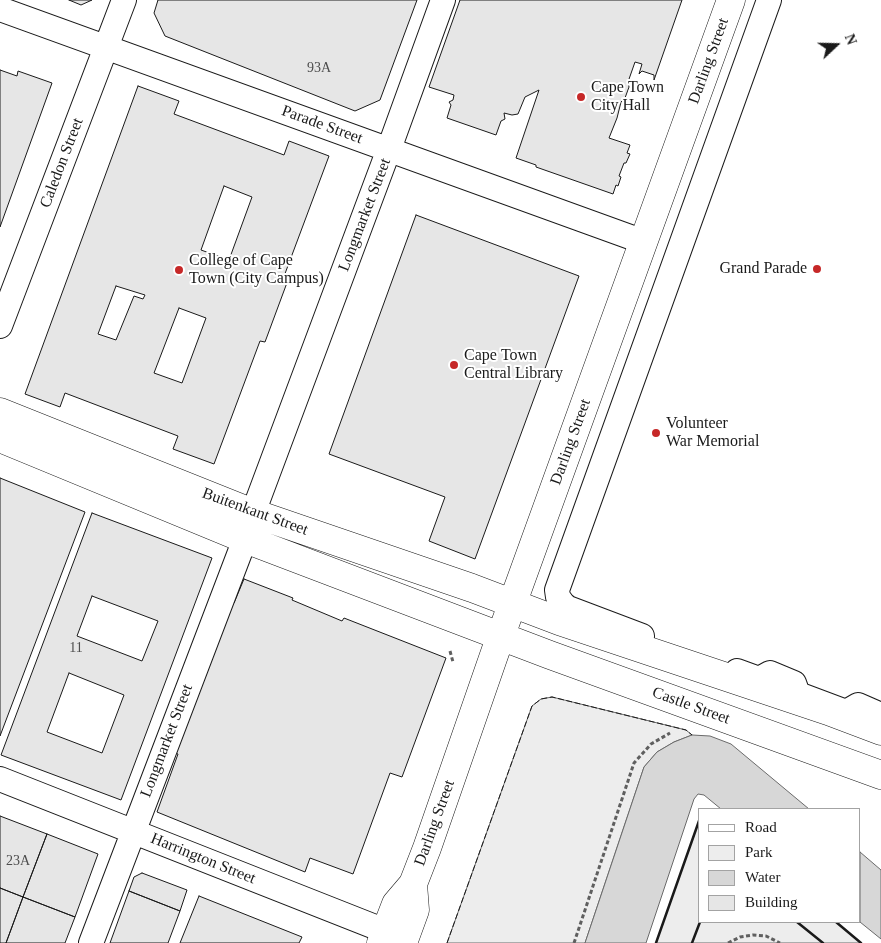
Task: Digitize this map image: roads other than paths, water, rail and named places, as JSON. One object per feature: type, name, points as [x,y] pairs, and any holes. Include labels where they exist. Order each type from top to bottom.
[{"type":"main road","name":"Darling Street","points":[[393,939],[396,904],[413,884],[731,0]]},
{"type":"main road","name":"Buitenkant Street","points":[[0,412],[253,513],[514,604]]},
{"type":"main road","name":"Buitenkant Street","points":[[0,438],[245,539],[502,635]]},
{"type":"main road","points":[[514,604],[559,621],[828,710],[881,731]]},
{"type":"main road","name":"Castle Street","points":[[502,635],[550,655],[881,775]]},
{"type":"street","name":"Caledon Street","points":[[0,326],[124,0]]},
{"type":"street","name":"Longmarket Street","points":[[253,513],[443,0]]},
{"type":"street","points":[[769,0],[557,590],[558,597],[568,608],[758,679],[770,673],[794,682],[798,694],[846,712],[858,706],[881,715]]},
{"type":"street","name":"Parade Street","points":[[0,9],[644,242]]},
{"type":"street","name":"Longmarket Street","points":[[91,943],[245,539]]},
{"type":"street","name":"Harrington Street","points":[[0,779],[133,831],[393,939]]},
{"type":"water","points":[[692,735],[710,736],[731,744],[808,808],[720,808],[704,795],[698,794],[694,799],[646,943],[585,943],[644,767],[657,752],[674,742]]},
{"type":"water","points":[[861,853],[881,870],[881,939],[861,923]]},
{"type":"place","name":"Cape Town City Hall","points":[[581,97]]},
{"type":"place","name":"Grand Parade","points":[[817,269]]},
{"type":"place","name":"College of Cape Town (City Campus)","points":[[179,270]]},
{"type":"place","name":"Cape Town Central Library","points":[[454,365]]},
{"type":"place","name":"Volunteer War Memorial","points":[[656,433]]}]
